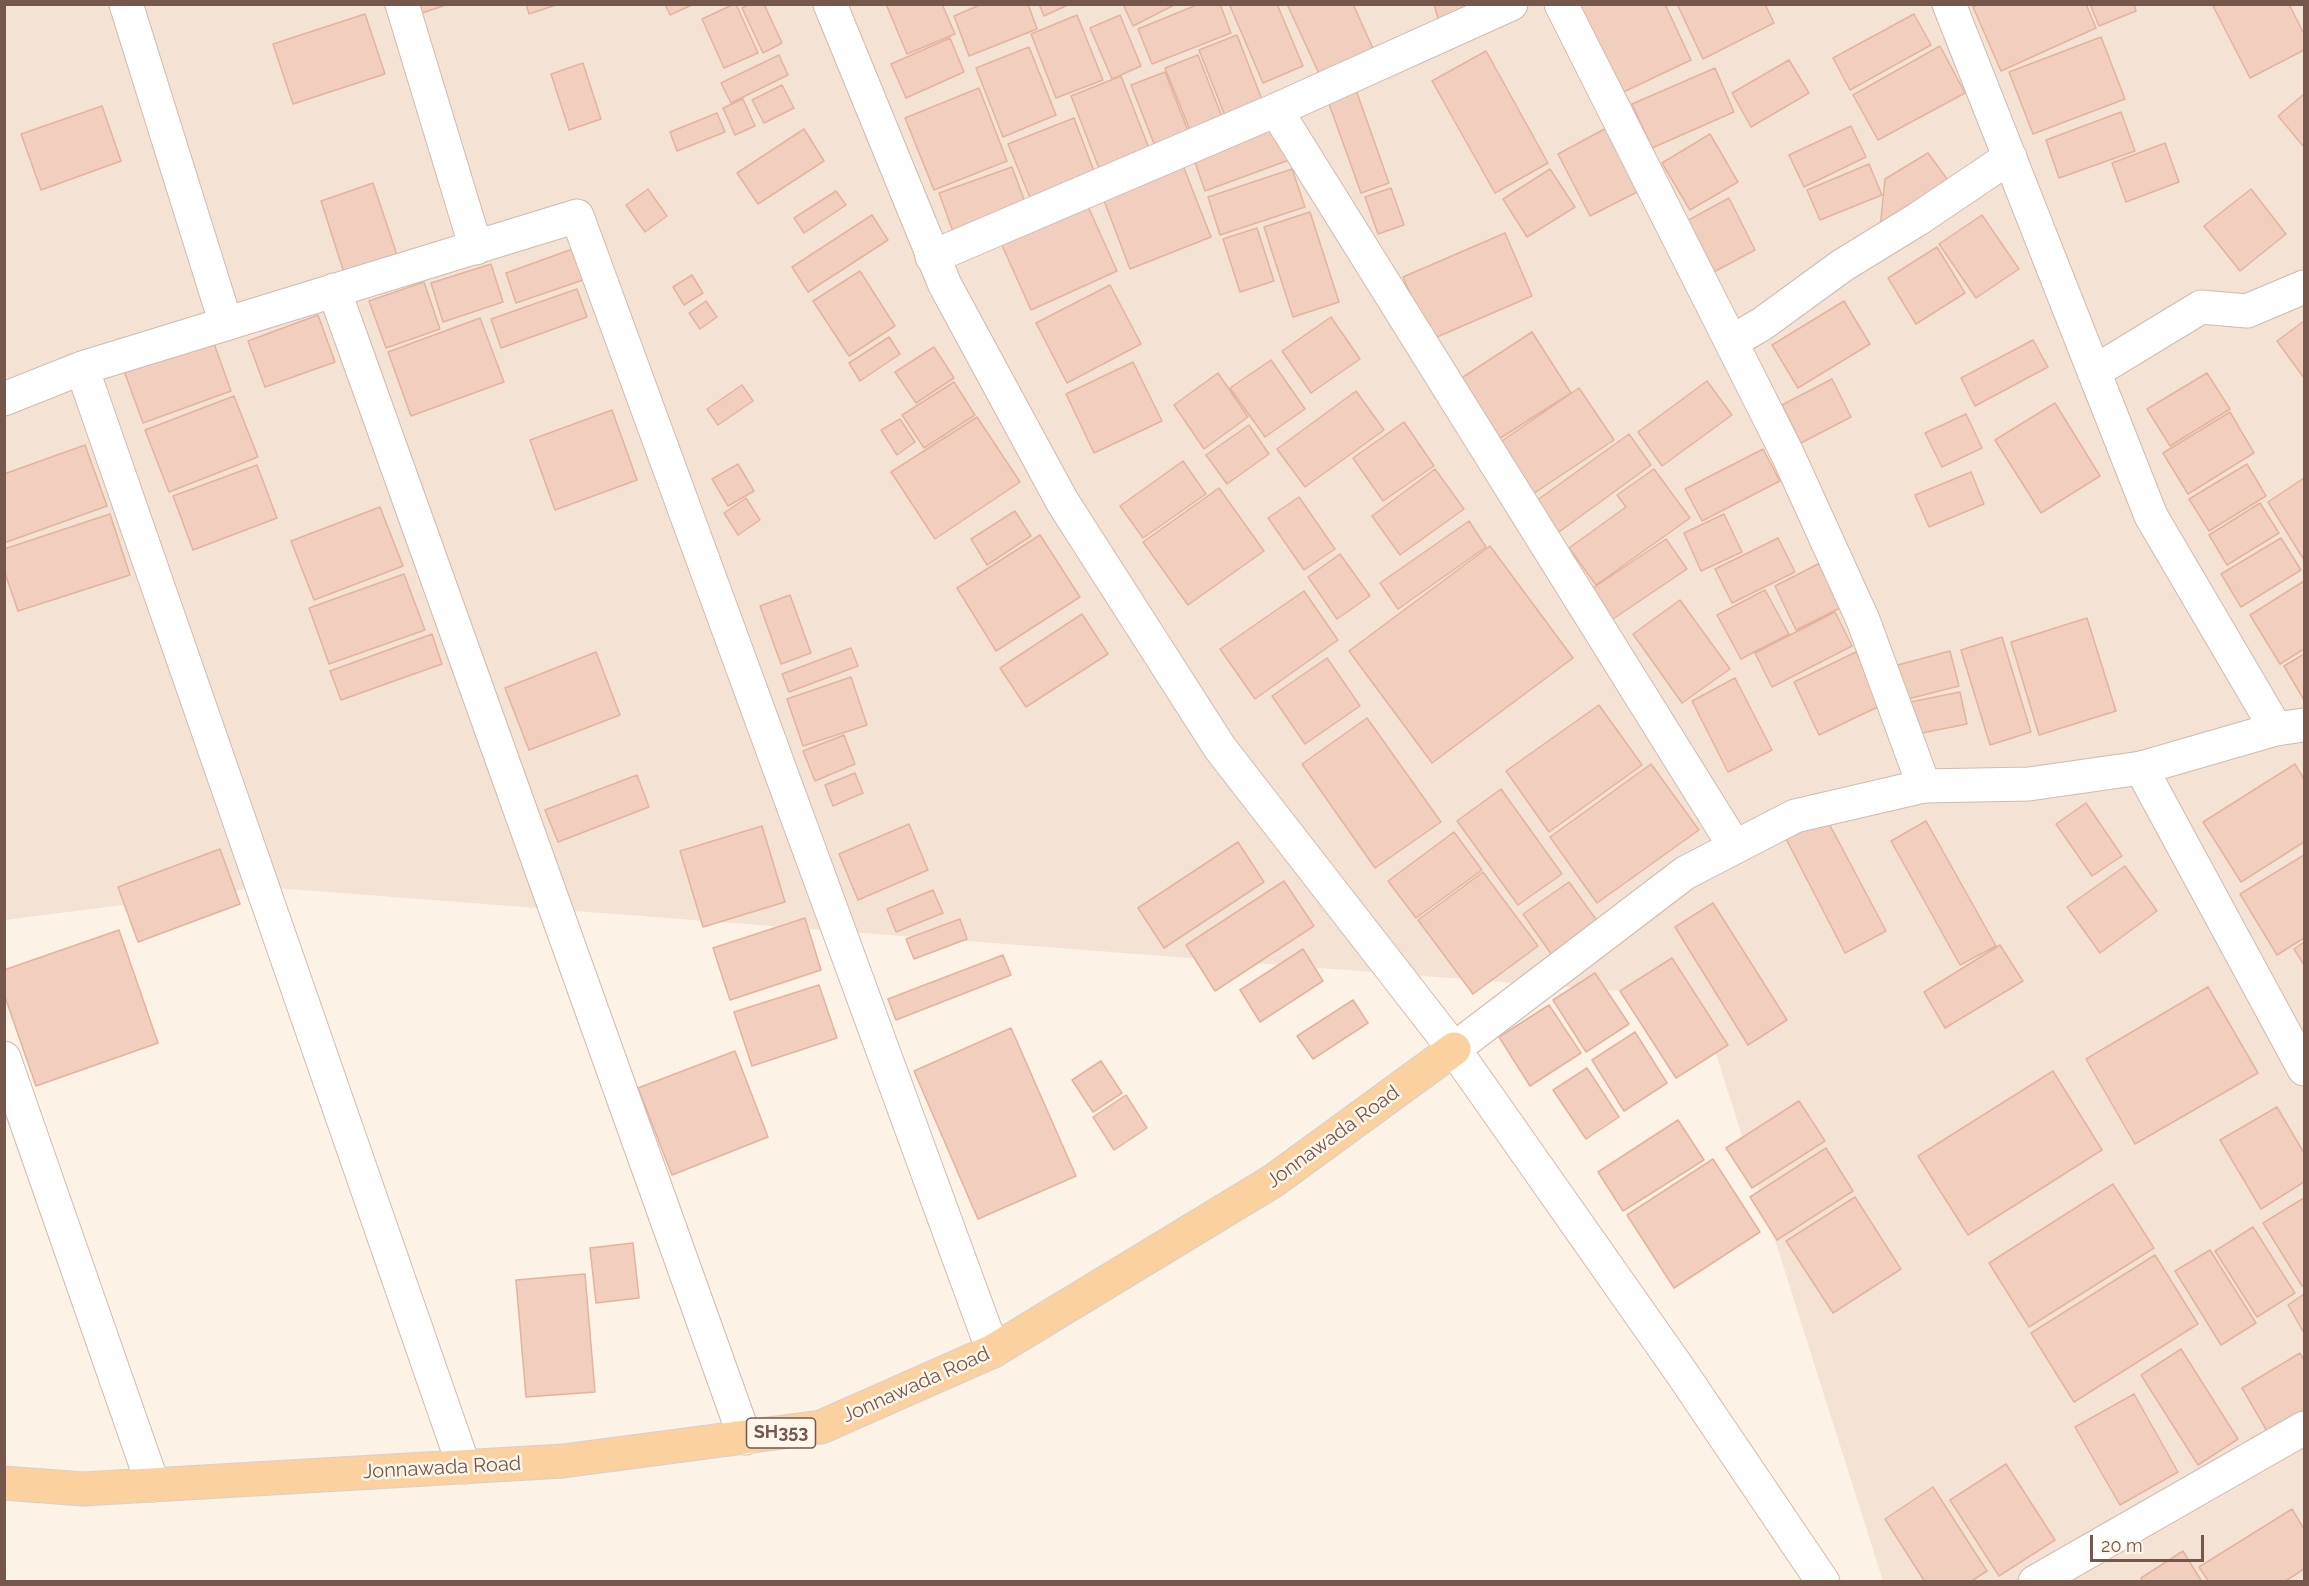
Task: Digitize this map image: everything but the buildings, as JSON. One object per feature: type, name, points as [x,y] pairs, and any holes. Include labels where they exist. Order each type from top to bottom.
[{"type":"main road","name":"Jonnawada Road","points":[[4,1483],[83,1489],[563,1461],[821,1427],[993,1351],[1273,1181],[1454,1049]]},
{"type":"street","points":[[126,4],[226,324]]},
{"type":"street","points":[[402,4],[476,248]]},
{"type":"street","points":[[830,4],[945,285],[1062,501],[1220,748],[1454,1049],[1674,1362],[1823,1581]]},
{"type":"street","points":[[932,257],[1275,110],[1511,4]]},
{"type":"street","points":[[1561,4],[1788,455],[1863,620],[1924,786]]},
{"type":"street","points":[[1454,1049],[1685,873],[1795,816],[1924,786],[2029,784],[2141,768],[2290,727],[2151,516],[1949,4]]},
{"type":"street","points":[[1275,110],[1734,847]]},
{"type":"street","points":[[1731,342],[1762,324],[1843,265],[1918,219],[2010,157]]},
{"type":"street","points":[[4,399],[82,368],[577,216],[993,1351]]},
{"type":"street","points":[[2094,372],[2201,308],[2247,311],[2304,287]]},
{"type":"street","points":[[334,290],[745,1437]]},
{"type":"street","points":[[82,368],[464,1467]]},
{"type":"street","points":[[2141,768],[2304,1069]]},
{"type":"street","points":[[4,1058],[153,1485]]},
{"type":"street","points":[[2035,1581],[2304,1428]]},
{"type":"shaded area","points":[[4,5],[2304,5],[2304,1581],[1883,1581],[1698,997],[263,887],[5,920]]}]
